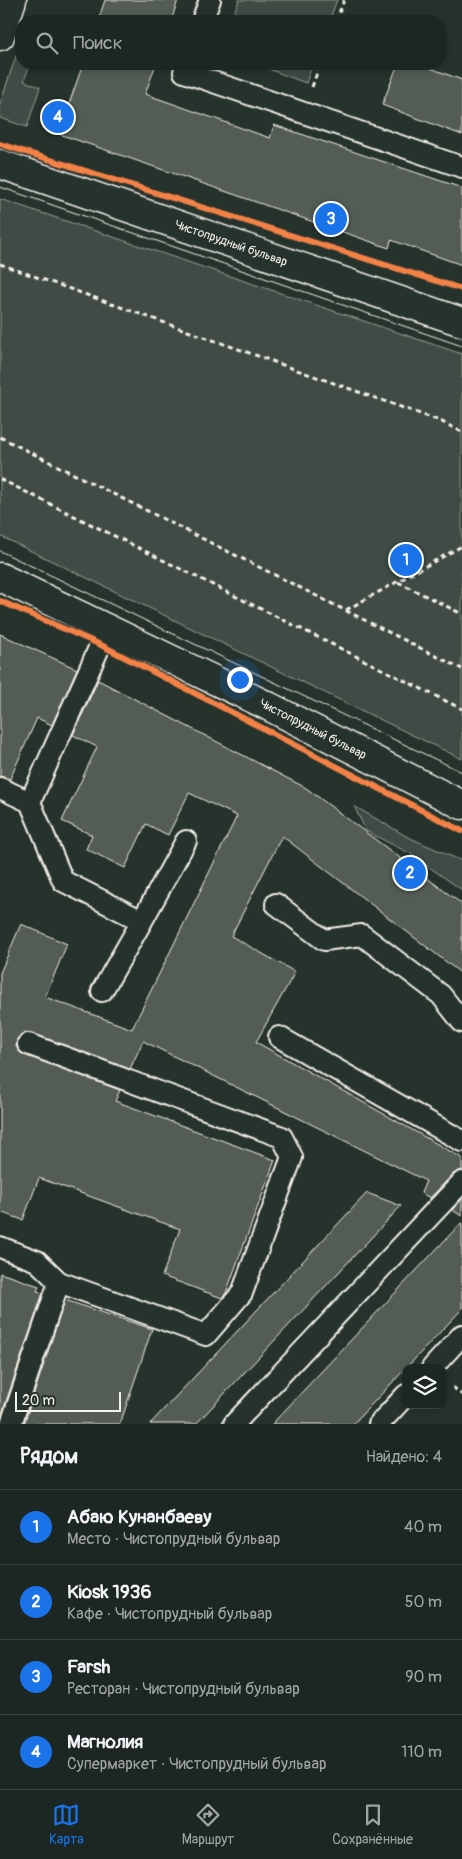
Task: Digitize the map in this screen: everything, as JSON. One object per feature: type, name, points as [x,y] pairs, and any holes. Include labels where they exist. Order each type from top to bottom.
[{"type":"main road","points":[[0,36],[12,0]]},
{"type":"main road","name":"Чистопрудный бульвар","points":[[0,164],[462,322]]},
{"type":"main road","name":"Чистопрудный бульвар","points":[[0,577],[108,628],[462,805]]},
{"type":"lane","points":[[204,15],[210,0]]},
{"type":"lane","points":[[184,70],[184,72],[462,167]]},
{"type":"lane","points":[[30,802],[108,628]]},
{"type":"lane","points":[[0,788],[30,802],[63,881],[142,921]]},
{"type":"lane","points":[[102,991],[186,841]]},
{"type":"lane","points":[[276,904],[324,940],[362,935],[441,996],[462,1022]]},
{"type":"lane","points":[[279,1037],[462,1141]]},
{"type":"lane","points":[[0,1247],[37,1260],[59,1282],[206,1335],[242,1293],[292,1158],[282,1137],[28,1044]]},
{"type":"lane","points":[[234,1424],[462,1182]]},
{"type":"lane","points":[[11,1424],[59,1282]]},
{"type":"lane","points":[[436,1364],[462,1336]]},
{"type":"lane","points":[[379,1424],[402,1399]]},
{"type":"path","points":[[338,15],[344,0]]},
{"type":"path","points":[[0,264],[440,421],[462,432]]},
{"type":"path","points":[[0,437],[462,669]]},
{"type":"path","points":[[0,479],[462,709]]},
{"type":"path","points":[[346,610],[462,546]]},
{"type":"path","points":[[397,582],[462,614]]},
{"type":"path","points":[[450,1385],[462,1395]]},
{"type":"shaded area","points":[[239,0],[337,0],[331,15],[233,15]]},
{"type":"shaded area","points":[[15,59],[15,70],[28,70],[24,81],[40,87],[27,127],[0,118],[0,104]]},
{"type":"shaded area","points":[[271,70],[311,70],[306,83]]},
{"type":"shaded area","points":[[0,199],[462,354],[462,759],[0,536]]},
{"type":"shaded area","points":[[354,806],[406,836],[462,861],[462,890],[409,853],[366,831]]},
{"type":"building","points":[[105,0],[178,0],[173,15],[100,15]]},
{"type":"building","points":[[81,70],[154,70],[145,94],[270,138],[274,125],[462,188],[462,265],[391,240],[389,248],[45,129],[54,102],[68,107]]},
{"type":"building","points":[[396,70],[436,70],[462,80],[462,135],[382,105]]},
{"type":"building","points":[[0,634],[77,669],[52,725],[37,718],[10,779],[0,776]]},
{"type":"building","points":[[98,680],[306,788],[462,904],[462,974],[282,836],[231,936],[295,972],[256,1042],[462,1158],[462,1170],[453,1174],[430,1198],[421,1193],[426,1181],[143,1041],[130,1069],[32,1033],[25,1032],[17,1039],[16,1047],[24,1055],[120,1090],[115,1101],[275,1160],[226,1293],[222,1298],[162,1276],[180,1229],[39,1178],[23,1220],[0,1212],[0,973],[21,924],[67,944],[45,997],[132,1029],[237,816],[189,793],[168,835],[146,824],[125,868],[86,849],[92,835],[62,821],[97,747],[73,735]]},
{"type":"building","points":[[367,1193],[401,1206],[196,1424],[150,1424]]},
{"type":"building","points":[[462,1199],[462,1216],[452,1210]]},
{"type":"building","points":[[462,1222],[462,1309],[410,1364],[402,1364],[402,1372],[353,1424],[272,1424]]},
{"type":"building","points":[[0,1273],[39,1286],[37,1291],[43,1293],[0,1419]]},
{"type":"building","points":[[65,1300],[152,1329],[120,1424],[24,1424]]},
{"type":"tram line","points":[[0,187],[462,346]]},
{"type":"tram line","points":[[0,551],[462,772]]},
{"type":"cycle path","points":[[0,144],[462,289]]},
{"type":"cycle path","points":[[0,601],[101,645],[462,831]]},
{"type":"place","name":"Магнолия","points":[[58,117]]},
{"type":"place","name":"Farsh","points":[[331,219]]},
{"type":"place","name":"Абаю Кунанбаеву","points":[[406,560]]},
{"type":"place","name":"Kiosk 1936","points":[[410,873]]}]
